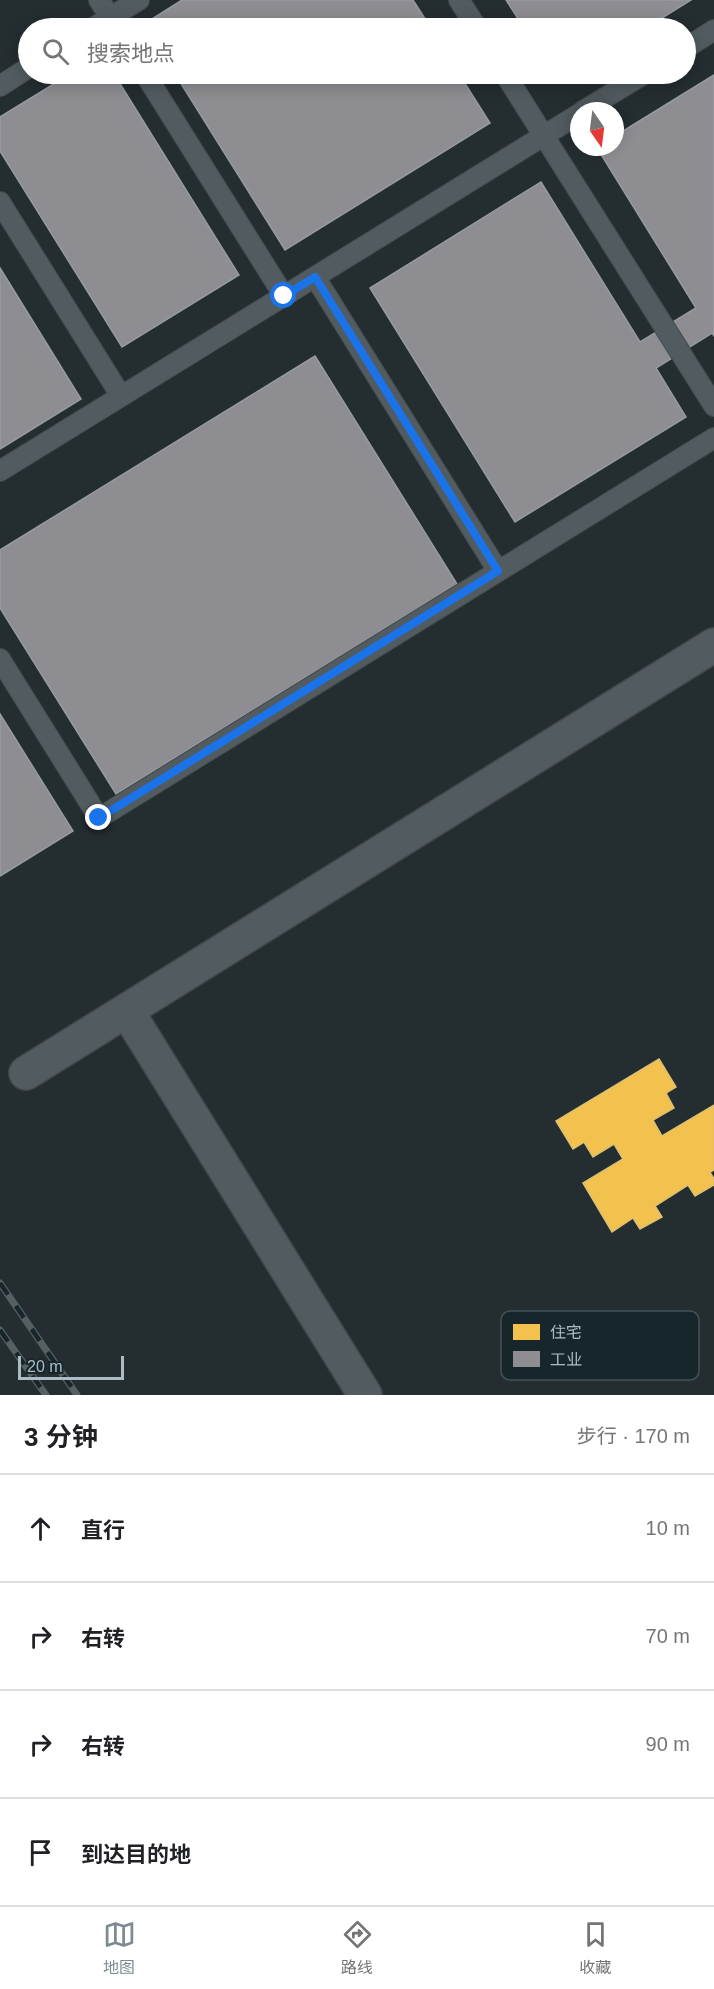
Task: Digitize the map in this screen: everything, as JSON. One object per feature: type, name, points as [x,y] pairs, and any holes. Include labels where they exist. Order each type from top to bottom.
[{"type":"street","points":[[26,1073],[714,645]]},
{"type":"street","points":[[127,1011],[365,1395]]},
{"type":"lane","points":[[99,0],[111,18]]},
{"type":"lane","points":[[119,18],[139,0]]},
{"type":"lane","points":[[459,0],[471,18]]},
{"type":"lane","points":[[696,42],[714,30]]},
{"type":"lane","points":[[0,86],[18,74]]},
{"type":"lane","points":[[151,84],[284,296]]},
{"type":"lane","points":[[511,84],[714,406]]},
{"type":"lane","points":[[598,102],[628,84]]},
{"type":"lane","points":[[0,471],[570,119]]},
{"type":"lane","points":[[0,202],[121,396]]},
{"type":"lane","points":[[315,277],[498,571]]},
{"type":"lane","points":[[0,659],[99,818],[714,438]]},
{"type":"building: 住宅","points":[[659,1059],[676,1087],[666,1093],[674,1108],[653,1120],[662,1136],[714,1105],[714,1170],[710,1172],[714,1185],[695,1196],[688,1185],[655,1206],[662,1217],[640,1229],[633,1218],[612,1232],[583,1183],[623,1159],[614,1144],[593,1157],[584,1142],[573,1149],[556,1121]]},
{"type":"building: 工业","points":[[182,0],[413,0],[425,18],[154,18]]},
{"type":"building: 工业","points":[[506,0],[691,0],[662,18],[518,18]]},
{"type":"building: 工业","points":[[714,75],[714,336],[712,333],[656,368],[686,417],[515,522],[370,288],[541,182],[640,342],[696,308],[602,156],[624,156],[624,130]]},
{"type":"building: 工业","points":[[54,84],[120,84],[239,275],[122,347],[0,151],[0,117]]},
{"type":"building: 工业","points":[[181,84],[465,84],[490,123],[285,250]]},
{"type":"building: 工业","points":[[0,268],[81,399],[0,449]]},
{"type":"building: 工业","points":[[315,356],[457,584],[116,794],[0,608],[0,550]]},
{"type":"building: 工业","points":[[0,714],[73,831],[0,876]]},
{"type":"railway","points":[[0,1283],[77,1395]]},
{"type":"railway","points":[[0,1330],[46,1395]]},
{"type":"route","points":[[99,818],[498,571],[315,277],[284,296]]}]
